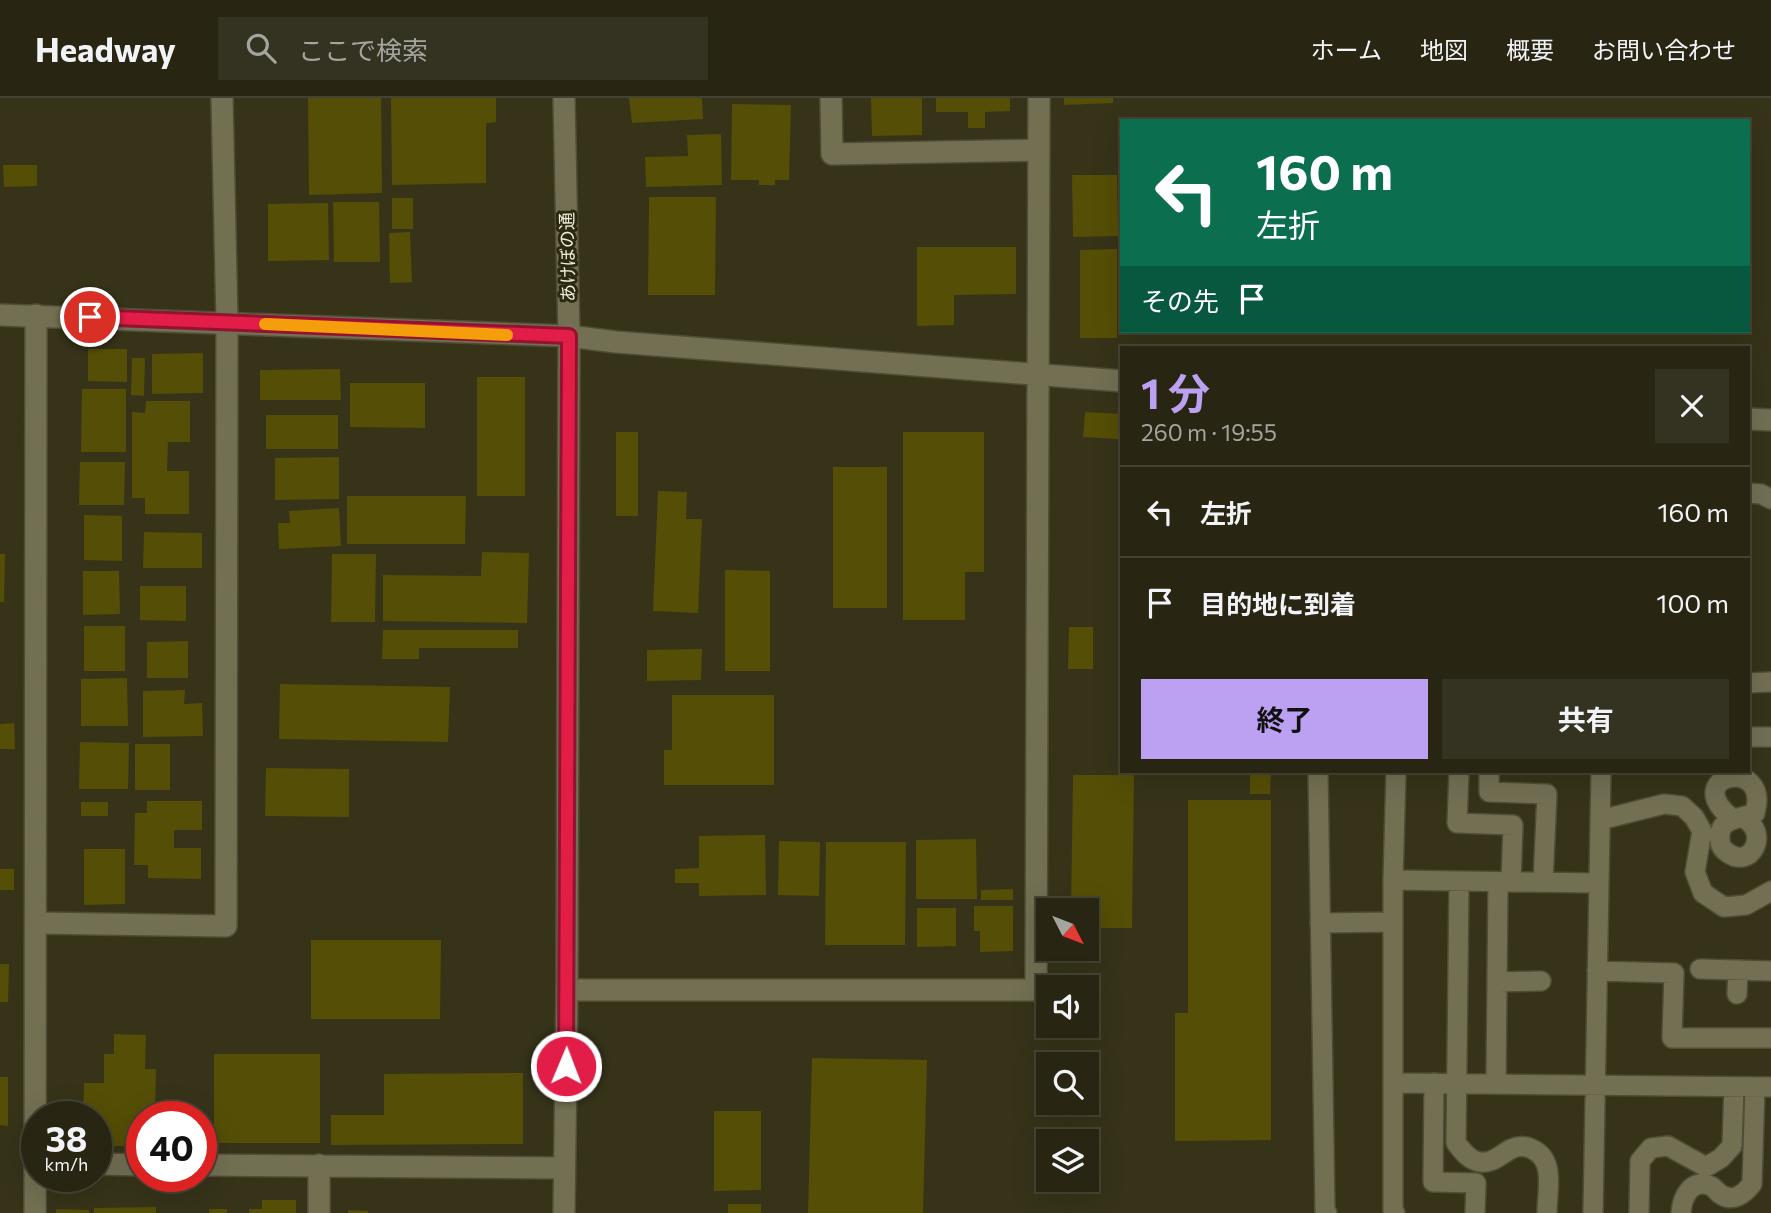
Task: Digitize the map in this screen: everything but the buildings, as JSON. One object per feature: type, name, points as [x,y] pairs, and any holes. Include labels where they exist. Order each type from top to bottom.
[{"type":"street","points":[[36,923],[226,926],[227,322],[222,98]]},
{"type":"street","name":"あけぼの通","points":[[564,98],[569,336],[564,1213]]},
{"type":"street","points":[[831,98],[832,154],[1039,150]]},
{"type":"street","points":[[567,990],[1036,990],[1038,98]]},
{"type":"street","points":[[0,314],[569,336],[615,342],[1120,381]]},
{"type":"street","points":[[36,316],[36,1101]]},
{"type":"street","points":[[1750,419],[1771,420]]},
{"type":"street","points":[[217,1165],[564,1168]]},
{"type":"street","points":[[319,1166],[319,1213]]},
{"type":"street","points":[[35,1192],[35,1213]]},
{"type":"lane","points":[[1750,493],[1761,494],[1771,499]]},
{"type":"lane","points":[[1750,683],[1771,682]]},
{"type":"lane","points":[[1750,737],[1771,737]]},
{"type":"lane","points":[[1318,773],[1327,1213]]},
{"type":"lane","points":[[1395,1213],[1393,880],[1396,773]]},
{"type":"lane","points":[[1459,773],[1457,823],[1513,825],[1505,882],[1497,982],[1496,1084]]},
{"type":"lane","points":[[1489,773],[1489,792],[1546,794],[1543,883]]},
{"type":"lane","points":[[1593,1213],[1601,773]]},
{"type":"lane","points":[[1738,818],[1725,823],[1720,832],[1720,842],[1731,856],[1741,858],[1750,855],[1765,838],[1752,821],[1738,818],[1723,811],[1718,800],[1720,788],[1728,778],[1741,774],[1753,779],[1760,789],[1761,802],[1755,813],[1738,818]]},
{"type":"lane","points":[[1600,820],[1664,804],[1682,807],[1694,817],[1702,831],[1695,872],[1703,893],[1724,907],[1746,905],[1771,891]]},
{"type":"lane","points":[[1393,880],[1599,883]]},
{"type":"lane","points":[[1459,881],[1456,1143],[1468,1157],[1479,1162],[1493,1161],[1514,1147],[1528,1146],[1542,1154],[1548,1164],[1547,1213]]},
{"type":"lane","points":[[1321,923],[1393,922]]},
{"type":"lane","points":[[1700,969],[1771,971]]},
{"type":"lane","points":[[1737,994],[1738,970]]},
{"type":"lane","points":[[1597,971],[1674,973],[1672,1038],[1771,1038]]},
{"type":"lane","points":[[1497,982],[1541,981]]},
{"type":"lane","points":[[1393,1083],[1763,1087],[1752,1184],[1742,1195],[1731,1198],[1722,1196],[1711,1186],[1699,1185],[1688,1190],[1681,1200],[1681,1213]]},
{"type":"lane","points":[[1434,1083],[1433,1182],[1476,1183],[1475,1213]]},
{"type":"lane","points":[[1639,1213],[1640,1161],[1651,1148],[1668,1146],[1706,1167],[1721,1158],[1732,1146],[1734,1087]]},
{"type":"slow traffic","points":[[265,324],[507,335]]},
{"type":"route","points":[[90,317],[569,336],[566,1066]]}]
